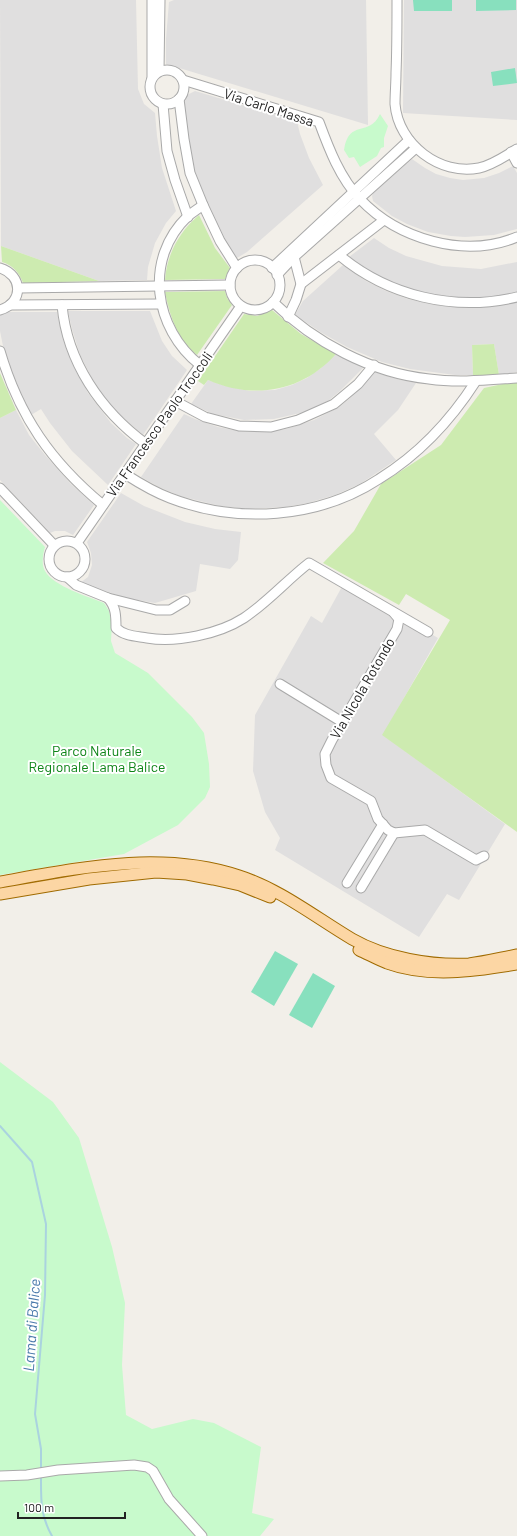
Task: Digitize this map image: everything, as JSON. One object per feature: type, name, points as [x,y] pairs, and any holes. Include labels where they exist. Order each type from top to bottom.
[{"type":"main road","points":[[0,882],[89,867],[155,862],[184,864],[214,869],[240,876],[292,900],[353,940],[408,959],[428,962],[469,964],[517,956]]},
{"type":"main road","points":[[0,894],[118,875],[156,872],[187,874],[240,885],[265,895],[292,909],[353,947],[387,963],[409,969],[452,972],[472,971],[517,964]]},
{"type":"street","points":[[152,0],[152,78],[149,89],[154,99],[163,104],[172,103],[179,99],[184,90],[182,80],[175,72],[164,70],[159,71],[152,78]]},
{"type":"street","points":[[159,71],[160,0]]},
{"type":"street","points":[[397,0],[395,105],[402,130],[416,148],[436,163],[456,169],[467,170],[491,165],[514,151],[517,163]]},
{"type":"street","name":"Via Carlo Massa","points":[[182,80],[318,122],[332,154],[357,195],[384,220],[409,234],[435,242],[464,246],[497,243],[517,237]]},
{"type":"street","points":[[179,99],[190,173],[220,241],[237,268]]},
{"type":"street","points":[[163,104],[168,151],[175,180],[188,217]]},
{"type":"street","points":[[275,271],[294,257],[410,140]]},
{"type":"street","points":[[275,271],[357,195],[416,148]]},
{"type":"street","points":[[200,365],[187,354],[173,335],[160,304],[158,286],[165,253],[177,230],[188,217],[203,205]]},
{"type":"street","points":[[301,284],[384,220]]},
{"type":"street","points":[[339,255],[368,276],[381,283],[398,290],[426,298],[442,301],[471,303],[489,302],[517,297]]},
{"type":"street","points":[[288,316],[296,300],[301,284],[294,257]]},
{"type":"street","points":[[255,260],[264,262],[275,271],[279,289],[272,302],[264,308],[255,310],[241,306],[232,295],[230,285],[232,275],[237,268],[245,262],[255,260]]},
{"type":"street","points":[[0,268],[8,271],[14,276],[18,288],[16,296],[10,305]]},
{"type":"street","points":[[18,288],[230,285]]},
{"type":"street","points":[[272,302],[288,316],[329,344],[374,365],[395,372],[428,379],[476,381],[517,378]]},
{"type":"street","points":[[0,310],[10,305],[160,304]]},
{"type":"street","points":[[62,305],[68,336],[78,364],[94,391],[103,405],[119,422],[146,444]]},
{"type":"street","name":"Via Francesco Paolo Troccoli","points":[[77,542],[241,306]]},
{"type":"street","points":[[0,351],[12,387],[32,427],[45,447],[60,465],[103,505]]},
{"type":"street","points":[[175,401],[205,416],[238,426],[271,427],[298,420],[334,404],[358,384],[374,365]]},
{"type":"street","points":[[125,474],[148,488],[170,498],[225,512],[265,514],[298,511],[317,506],[340,499],[361,490],[395,469],[441,426],[476,381]]},
{"type":"street","points":[[0,488],[54,545]]},
{"type":"street","points":[[67,577],[77,574],[84,565],[85,554],[77,542],[63,540],[54,545],[50,551],[49,563],[55,573],[67,577],[76,585],[108,598],[156,610],[170,610],[185,601]]},
{"type":"street","points":[[108,598],[113,604],[116,615],[116,628],[120,632],[156,640],[188,638],[216,631],[244,618],[309,563],[428,632]]},
{"type":"street","name":"Via Nicola Rotondo","points":[[383,824],[378,819],[371,801],[331,778],[326,765],[325,754],[342,722],[397,629],[399,619],[393,612]]},
{"type":"street","points":[[280,684],[342,722]]},
{"type":"street","points":[[347,883],[383,824],[388,830],[394,833],[425,830],[476,860],[484,856]]},
{"type":"street","points":[[361,888],[394,833]]},
{"type":"street","points":[[0,1476],[27,1475],[58,1470],[92,1469],[134,1465],[147,1467],[156,1476],[169,1499],[202,1536]]},
{"type":"shaded area","points":[[0,0],[136,0],[138,89],[144,104],[155,113],[162,168],[176,211],[166,223],[155,243],[148,267],[147,280],[99,281],[1,246]]},
{"type":"shaded area","points":[[174,0],[366,0],[368,125],[166,64],[166,39],[169,2]]},
{"type":"shaded area","points":[[404,0],[517,0],[517,120],[403,113]]},
{"type":"shaded area","points":[[195,91],[297,121],[309,158],[323,185],[247,252],[237,258],[227,245],[211,214],[196,178],[186,129],[184,101],[187,95]]},
{"type":"shaded area","points":[[412,159],[436,174],[463,180],[484,178],[513,166],[517,173],[517,229],[494,235],[465,237],[451,236],[428,232],[407,224],[392,216],[373,201],[373,193]]},
{"type":"shaded area","points":[[374,238],[389,248],[406,256],[442,266],[481,269],[517,262],[517,292],[495,297],[469,298],[433,295],[398,285],[369,271],[349,257]]},
{"type":"shaded area","points":[[343,265],[366,281],[386,291],[408,299],[430,304],[476,308],[517,302],[517,372],[499,375],[494,344],[472,345],[473,375],[455,375],[410,369],[382,362],[347,347],[295,315],[303,301]]},
{"type":"shaded area","points":[[68,311],[150,311],[162,341],[172,356],[187,370],[143,435],[120,415],[104,397],[94,382],[80,355]]},
{"type":"shaded area","points":[[5,312],[57,312],[69,355],[88,393],[111,423],[136,444],[108,485],[72,451],[41,409],[31,415],[24,402],[4,351],[0,331],[0,314]]},
{"type":"shaded area","points":[[336,354],[364,367],[328,401],[305,412],[274,419],[244,420],[213,414],[191,404],[208,380],[226,386],[250,391],[275,390],[292,385],[307,378],[321,368]]},
{"type":"shaded area","points":[[375,372],[416,383],[398,410],[374,434],[396,460],[360,484],[335,495],[308,503],[286,507],[247,509],[220,506],[180,496],[141,477],[184,414],[218,427],[239,431],[264,432],[286,429],[314,420],[339,407],[349,399]]},
{"type":"shaded area","points":[[16,410],[29,435],[45,455],[71,484],[94,505],[73,535],[65,531],[55,531],[50,533],[0,480],[0,418]]},
{"type":"shaded area","points":[[121,493],[144,506],[185,522],[215,529],[241,532],[238,560],[230,569],[200,564],[196,591],[155,603],[126,598],[80,583],[88,577],[92,565],[91,553],[87,542]]},
{"type":"shaded area","points":[[344,583],[438,638],[383,735],[505,824],[459,900],[447,894],[419,937],[275,850],[280,838],[265,812],[253,771],[255,715],[311,616],[322,623]]},
{"type":"green space","points":[[413,0],[452,0],[452,11],[414,11]]},
{"type":"green space","points":[[476,0],[516,0],[516,10],[476,11]]},
{"type":"green space","points":[[515,68],[517,83],[493,86],[491,72]]},
{"type":"green space","points":[[380,114],[388,126],[384,138],[384,147],[381,148],[377,156],[360,167],[354,157],[349,158],[344,150],[347,140],[350,134],[365,128],[376,121]]},
{"type":"green space","points":[[199,215],[215,248],[230,268],[225,279],[165,280],[168,261],[175,244],[180,236]]},
{"type":"green space","points":[[1,246],[99,281],[23,283],[15,270],[2,262]]},
{"type":"green space","points":[[225,291],[227,298],[232,305],[197,355],[184,342],[179,334],[169,310],[165,292]]},
{"type":"green space","points":[[272,310],[301,334],[336,354],[323,367],[308,377],[293,384],[276,389],[260,391],[243,390],[208,380],[204,385],[198,381],[244,314],[257,316]]},
{"type":"green space","points":[[494,344],[499,375],[473,375],[472,345]]},
{"type":"green space","points":[[0,373],[16,410],[0,418]]},
{"type":"green space","points":[[517,381],[517,832],[382,735],[450,620],[406,594],[399,605],[323,563],[354,531],[381,484],[441,445],[484,388]]},
{"type":"green space","name":"Parco Naturale Regionale Lama Balice","points":[[0,500],[45,547],[43,565],[49,576],[63,586],[104,603],[109,611],[112,624],[111,641],[115,653],[148,673],[192,717],[204,733],[209,764],[210,787],[205,798],[178,825],[124,854],[0,875]]},
{"type":"green space","points":[[275,951],[298,964],[274,1006],[251,992]]},
{"type":"green space","points":[[313,973],[335,986],[312,1028],[289,1015]]},
{"type":"green space","points":[[0,1062],[53,1102],[79,1138],[112,1247],[125,1303],[122,1365],[126,1415],[152,1429],[193,1419],[214,1423],[261,1447],[252,1513],[274,1519],[260,1536],[0,1536]]},
{"type":"waterway","name":"Lama di Balice","points":[[0,1126],[32,1162],[46,1224],[45,1295],[35,1414],[41,1449],[41,1469]]},
{"type":"waterway","name":"Lama di Balice","points":[[41,1475],[41,1499],[43,1514],[52,1536]]}]
